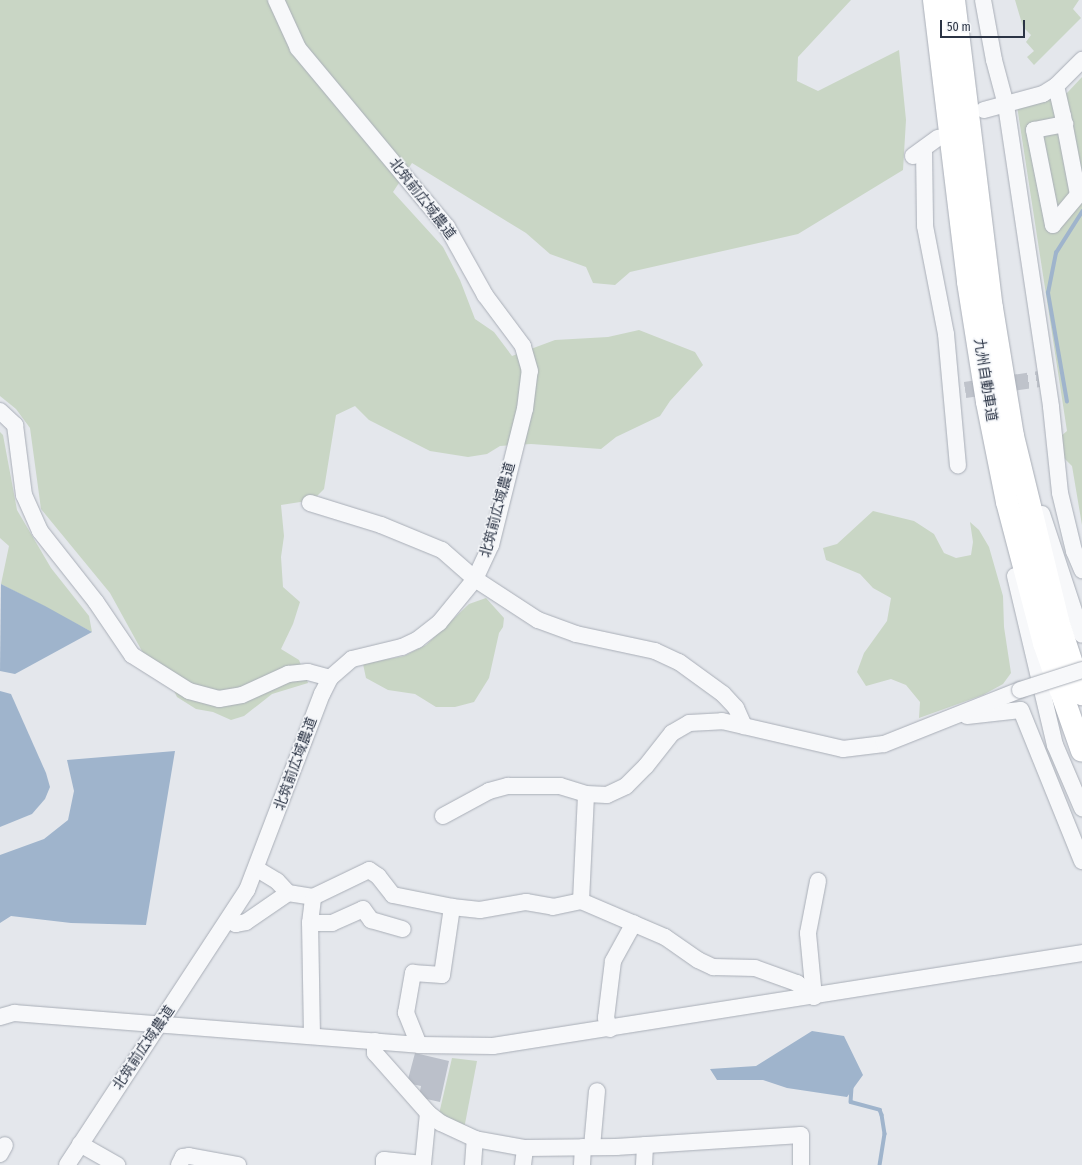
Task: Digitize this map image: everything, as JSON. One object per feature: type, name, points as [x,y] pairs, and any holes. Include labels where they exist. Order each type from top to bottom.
[{"type":"highway","name":"九州自動車道","points":[[934,0],[968,282],[987,402],[1006,502],[1044,643],[1082,751]]},
{"type":"highway","name":"九州自動車道","points":[[954,0],[992,308],[1012,436],[1058,621],[1082,694]]},
{"type":"street","name":"北筑前広域農道","points":[[67,1165],[228,920],[257,869],[322,694],[330,678],[352,659],[402,647],[417,640],[443,619],[475,579],[490,545],[525,409],[530,371],[523,346],[485,295],[447,227],[298,48],[276,0]]},
{"type":"street","points":[[983,0],[994,60],[1006,105],[1051,407],[1060,493],[1074,551],[1082,570]]},
{"type":"street","points":[[984,110],[1043,94],[1056,86],[1082,60]]},
{"type":"street","points":[[1056,86],[1065,124],[1078,195],[1053,224],[1034,130],[1065,124]]},
{"type":"street","points":[[938,138],[918,153],[925,226],[957,391],[958,465]]},
{"type":"street","points":[[0,411],[14,425],[24,495],[40,531],[96,602],[132,655],[189,691],[218,699],[242,695],[288,674],[308,672],[330,678]]},
{"type":"street","points":[[1012,436],[1082,635]]},
{"type":"street","points":[[310,502],[381,525],[442,550],[475,579],[538,620],[576,634],[655,651],[679,662],[723,694],[736,708],[744,726]]},
{"type":"street","points":[[1006,502],[1014,570],[1055,745],[1082,808]]},
{"type":"street","points":[[443,816],[489,792],[508,786],[560,786],[586,794],[607,795],[626,786],[680,727],[706,721],[744,726],[843,749],[884,744],[1020,690],[1082,670]]},
{"type":"street","points":[[944,719],[1021,710],[1082,861]]},
{"type":"street","points":[[581,901],[586,794]]},
{"type":"street","points":[[257,869],[277,880],[288,893],[314,897],[369,870],[378,876],[393,895],[452,907],[480,910],[526,902],[553,907],[581,901],[665,937],[698,960],[713,967],[755,968],[797,983],[814,997]]},
{"type":"street","points":[[814,997],[808,933],[818,881]]},
{"type":"street","points":[[228,920],[236,924],[246,922],[288,893]]},
{"type":"street","points":[[312,1036],[310,923],[314,897]]},
{"type":"street","points":[[419,1045],[406,1014],[413,973],[442,975],[452,907]]},
{"type":"street","points":[[310,923],[332,923],[363,909],[371,920],[403,930]]},
{"type":"street","points":[[610,1029],[606,1018],[613,961],[634,923]]},
{"type":"street","points":[[0,1017],[14,1013],[419,1045],[493,1046],[814,997],[1082,953]]},
{"type":"street","points":[[375,1041],[375,1053],[428,1113],[441,1123],[474,1139],[525,1148],[645,1145],[801,1135],[801,1165]]},
{"type":"street","points":[[582,1165],[587,1147],[597,1091]]},
{"type":"street","points":[[384,1165],[384,1160],[423,1164],[428,1113]]},
{"type":"street","points":[[473,1165],[474,1139]]},
{"type":"street","points":[[80,1144],[117,1165]]},
{"type":"street","points":[[644,1165],[645,1145]]},
{"type":"street","points":[[524,1165],[525,1148]]},
{"type":"street","points":[[179,1165],[183,1157],[189,1156],[238,1165]]},
{"type":"green space","points":[[0,0],[851,0],[798,57],[797,81],[818,91],[899,50],[906,120],[903,170],[798,234],[630,272],[615,285],[593,283],[586,267],[550,254],[526,233],[412,163],[393,192],[443,247],[460,280],[475,319],[494,332],[512,356],[555,340],[608,337],[639,330],[695,352],[703,365],[670,401],[660,416],[616,437],[601,449],[531,444],[500,446],[487,454],[468,457],[430,451],[369,420],[355,406],[336,415],[324,489],[313,500],[281,505],[284,536],[281,557],[283,587],[300,602],[293,624],[281,649],[299,660],[308,683],[272,694],[244,716],[231,720],[213,712],[196,709],[177,697],[163,668],[143,653],[110,593],[41,509],[30,428],[16,409],[0,396]]},
{"type":"green space","points":[[1015,0],[1079,0],[1073,9],[1081,18],[1034,65],[1027,57],[1034,51],[1026,42],[1031,35],[1023,27]]},
{"type":"green space","points":[[1082,77],[1082,525],[1072,466],[1063,457],[1061,436],[1067,431],[1017,106],[1067,93]]},
{"type":"green space","points":[[0,432],[3,435],[17,510],[51,568],[89,616],[92,632],[1,584],[9,546],[0,538]]},
{"type":"green space","points":[[873,511],[914,521],[934,534],[944,553],[956,558],[971,555],[973,542],[970,522],[979,530],[989,547],[1003,596],[1004,627],[1011,673],[1003,684],[983,695],[919,718],[920,702],[906,685],[891,679],[866,686],[857,672],[864,653],[887,621],[891,598],[873,588],[860,574],[826,560],[823,548],[837,544]]},
{"type":"green space","points":[[486,598],[504,618],[503,627],[499,633],[489,678],[474,702],[455,707],[436,707],[415,694],[388,690],[366,678],[363,664],[404,656],[426,645],[469,604]]},
{"type":"green space","points":[[452,1058],[477,1061],[464,1129],[439,1114]]},
{"type":"water","points":[[1,584],[92,632],[15,674],[0,671]]},
{"type":"water","points":[[0,691],[11,694],[46,773],[50,787],[45,799],[32,814],[0,827]]},
{"type":"water","points":[[175,751],[146,925],[71,923],[11,916],[0,923],[0,855],[44,839],[68,820],[74,791],[67,760]]},
{"type":"water","points":[[812,1031],[844,1036],[863,1075],[847,1097],[787,1088],[763,1080],[717,1080],[710,1069],[756,1066]]},
{"type":"building","points":[[415,1053],[449,1061],[440,1102],[422,1098],[419,1096],[421,1086],[407,1083]]},
{"type":"waterway","points":[[1067,402],[1048,293],[1056,253],[1082,212]]},
{"type":"waterway","points":[[852,1088],[851,1102],[880,1110],[882,1115],[885,1134],[880,1165]]},
{"type":"tunnel","points":[[965,390],[1046,378]]}]
